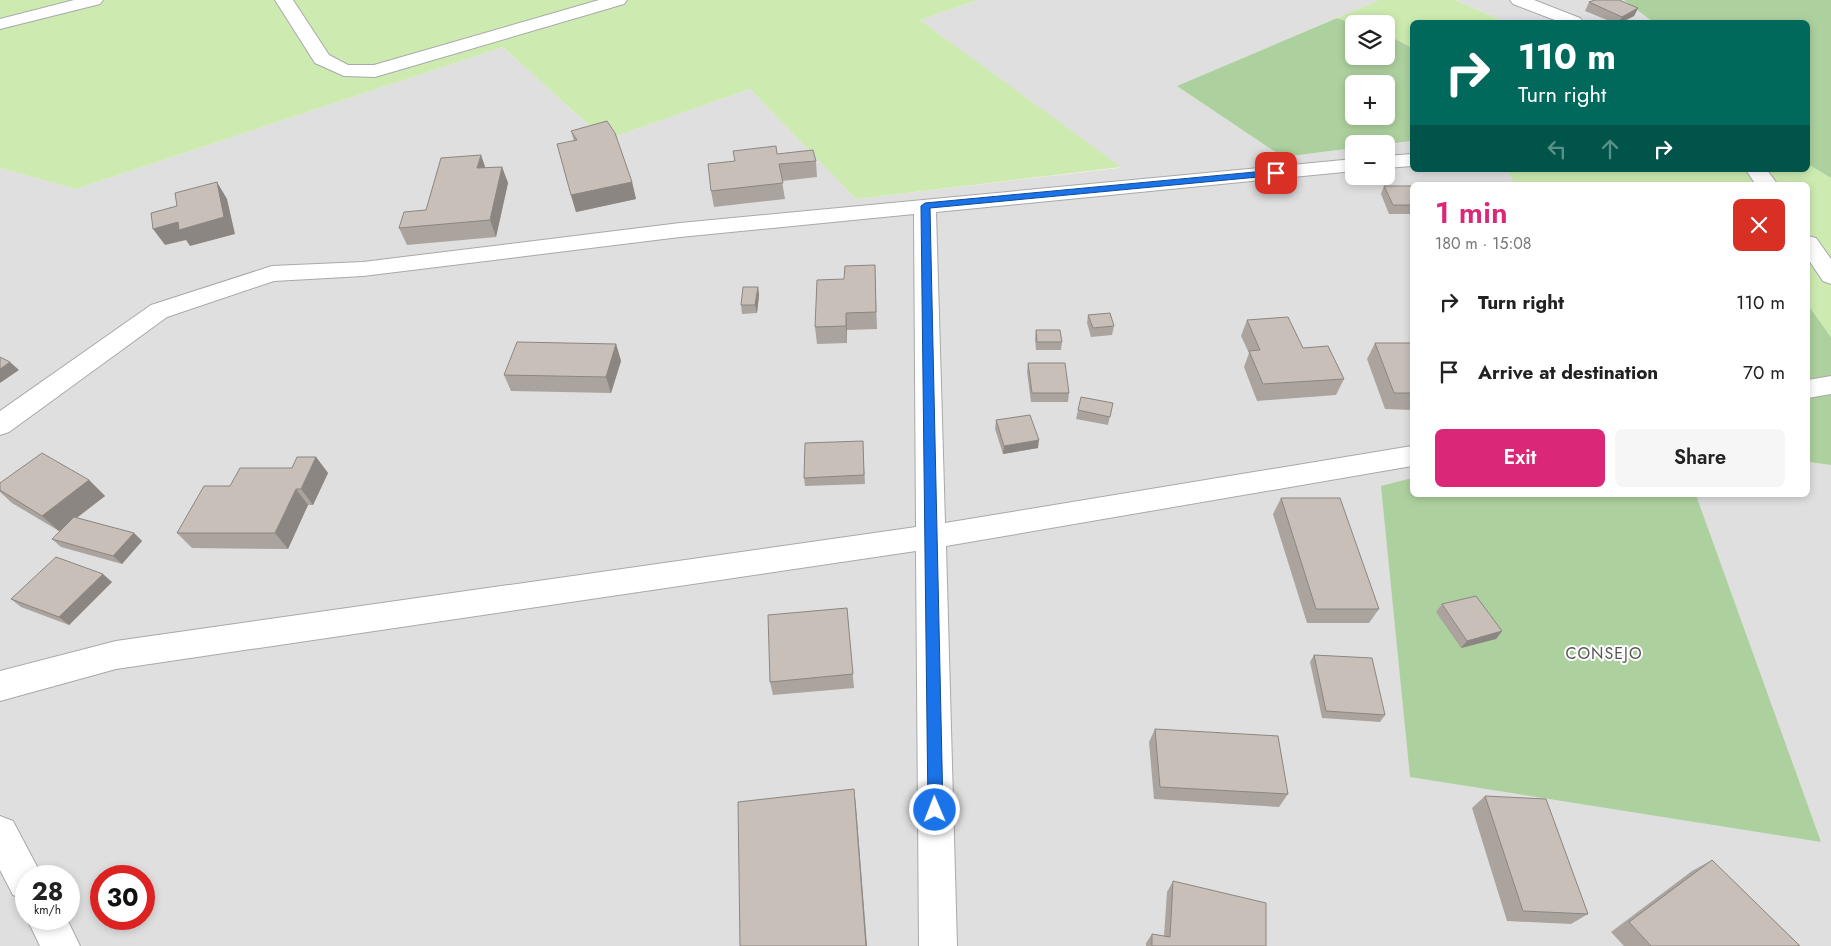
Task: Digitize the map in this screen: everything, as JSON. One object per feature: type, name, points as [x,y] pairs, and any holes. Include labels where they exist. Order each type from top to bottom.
[{"type":"street","points":[[0,24],[94,0]]},
{"type":"street","points":[[284,0],[322,59],[344,70],[375,71],[618,0]]},
{"type":"street","points":[[1519,0],[1569,20]]},
{"type":"street","points":[[1395,161],[1410,160]]},
{"type":"street","points":[[0,425],[159,311],[272,274],[363,269],[680,230],[1345,166]]},
{"type":"street","points":[[925,206],[938,946]]},
{"type":"street","points":[[1810,246],[1831,276]]},
{"type":"street","points":[[1810,389],[1831,385]]},
{"type":"street","points":[[0,686],[116,655],[931,537],[1410,456]]},
{"type":"street","points":[[0,834],[17,865]]},
{"type":"street","points":[[52,930],[61,946]]},
{"type":"shaded area","points":[[978,0],[1379,0],[1178,86],[1283,157],[1345,149],[1345,185],[1395,185],[1395,143],[1410,141],[1410,172],[1508,172],[1513,182],[1410,182],[1410,479],[1381,487],[1820,842],[1697,497],[1810,497],[1810,462],[1831,465],[1831,946],[0,946],[0,168],[76,189],[503,47],[605,140],[750,89],[856,199],[1120,168],[920,20]]},
{"type":"shaded area","points":[[1455,0],[1624,0],[1650,20],[1500,20]]},
{"type":"green space","points":[[0,0],[978,0],[920,20],[1121,167],[856,199],[750,89],[605,140],[503,47],[76,189],[0,168]]},
{"type":"green space","points":[[1379,0],[1455,0],[1500,20],[1410,20],[1410,47],[1395,39],[1395,15],[1345,15],[1345,21],[1337,18]]},
{"type":"green space","points":[[1624,0],[1831,0],[1831,178],[1810,165],[1810,20],[1650,20]]},
{"type":"green space","points":[[1337,18],[1345,21],[1345,65],[1395,65],[1395,39],[1410,47],[1410,141],[1395,143],[1395,135],[1345,135],[1345,149],[1283,157],[1177,86]]},
{"type":"green space","points":[[1810,165],[1831,178],[1831,337],[1810,308],[1810,182],[1513,182],[1508,172],[1810,172]]},
{"type":"green space","points":[[1810,308],[1831,337],[1831,465],[1810,462]]},
{"type":"green space","points":[[1410,479],[1410,497],[1697,497],[1821,842],[1410,777],[1381,486]]},
{"type":"building","points":[[1595,0],[1619,0],[1638,8],[1622,17],[1589,2]]},
{"type":"building","points":[[607,121],[615,133],[632,182],[571,195],[557,144],[577,140],[571,131]]},
{"type":"building","points":[[776,146],[777,154],[813,150],[816,161],[779,164],[783,183],[711,191],[708,164],[735,161],[733,151]]},
{"type":"building","points":[[481,155],[477,168],[502,167],[490,220],[399,228],[404,212],[426,210],[441,158]]},
{"type":"building","points":[[217,182],[224,217],[179,230],[178,222],[153,229],[151,213],[177,206],[175,193]]},
{"type":"building","points":[[1384,186],[1410,186],[1410,205],[1393,205]]},
{"type":"building","points":[[875,265],[876,312],[846,313],[846,326],[815,327],[817,280],[844,279],[845,266]]},
{"type":"building","points":[[743,287],[758,287],[755,305],[741,305]]},
{"type":"building","points":[[1110,313],[1114,326],[1093,328],[1088,315]]},
{"type":"building","points":[[1288,317],[1303,348],[1328,346],[1344,379],[1263,384],[1249,351],[1260,350],[1247,320]]},
{"type":"building","points":[[1036,330],[1060,330],[1062,342],[1037,342]]},
{"type":"building","points":[[517,342],[616,344],[606,377],[504,375]]},
{"type":"building","points":[[1375,343],[1410,343],[1410,393],[1394,393]]},
{"type":"building","points":[[0,357],[10,362],[0,369]]},
{"type":"building","points":[[1028,363],[1065,363],[1069,393],[1032,393]]},
{"type":"building","points":[[1081,397],[1113,403],[1110,417],[1078,410]]},
{"type":"building","points":[[1030,415],[1039,440],[1004,446],[996,420]]},
{"type":"building","points":[[863,441],[864,475],[804,478],[805,443]]},
{"type":"building","points":[[42,453],[89,480],[42,516],[0,490],[0,483]]},
{"type":"building","points":[[297,457],[316,457],[301,489],[296,489],[275,533],[177,533],[204,486],[230,486],[240,468],[292,468]]},
{"type":"building","points":[[1281,498],[1340,498],[1379,609],[1316,609]]},
{"type":"building","points":[[74,517],[134,533],[113,556],[52,539]]},
{"type":"building","points":[[56,557],[103,574],[59,617],[11,599]]},
{"type":"building","points":[[1476,596],[1502,631],[1467,641],[1442,604]]},
{"type":"building","points":[[847,608],[853,674],[770,682],[768,615]]},
{"type":"building","points":[[1314,655],[1372,658],[1385,715],[1326,711]]},
{"type":"building","points":[[1155,729],[1278,736],[1288,794],[1160,787]]},
{"type":"building","points":[[854,789],[866,946],[740,946],[738,802]]},
{"type":"building","points":[[1485,796],[1546,799],[1588,914],[1523,911]]},
{"type":"building","points":[[1712,860],[1800,946],[1651,946],[1629,922]]},
{"type":"building","points":[[1173,881],[1266,903],[1266,946],[1152,946],[1152,934],[1170,937]]},
{"type":"district","name":"CONSEJO","points":[[1604,653]]},
{"type":"route","points":[[935,810],[925,206],[1276,173]]}]
